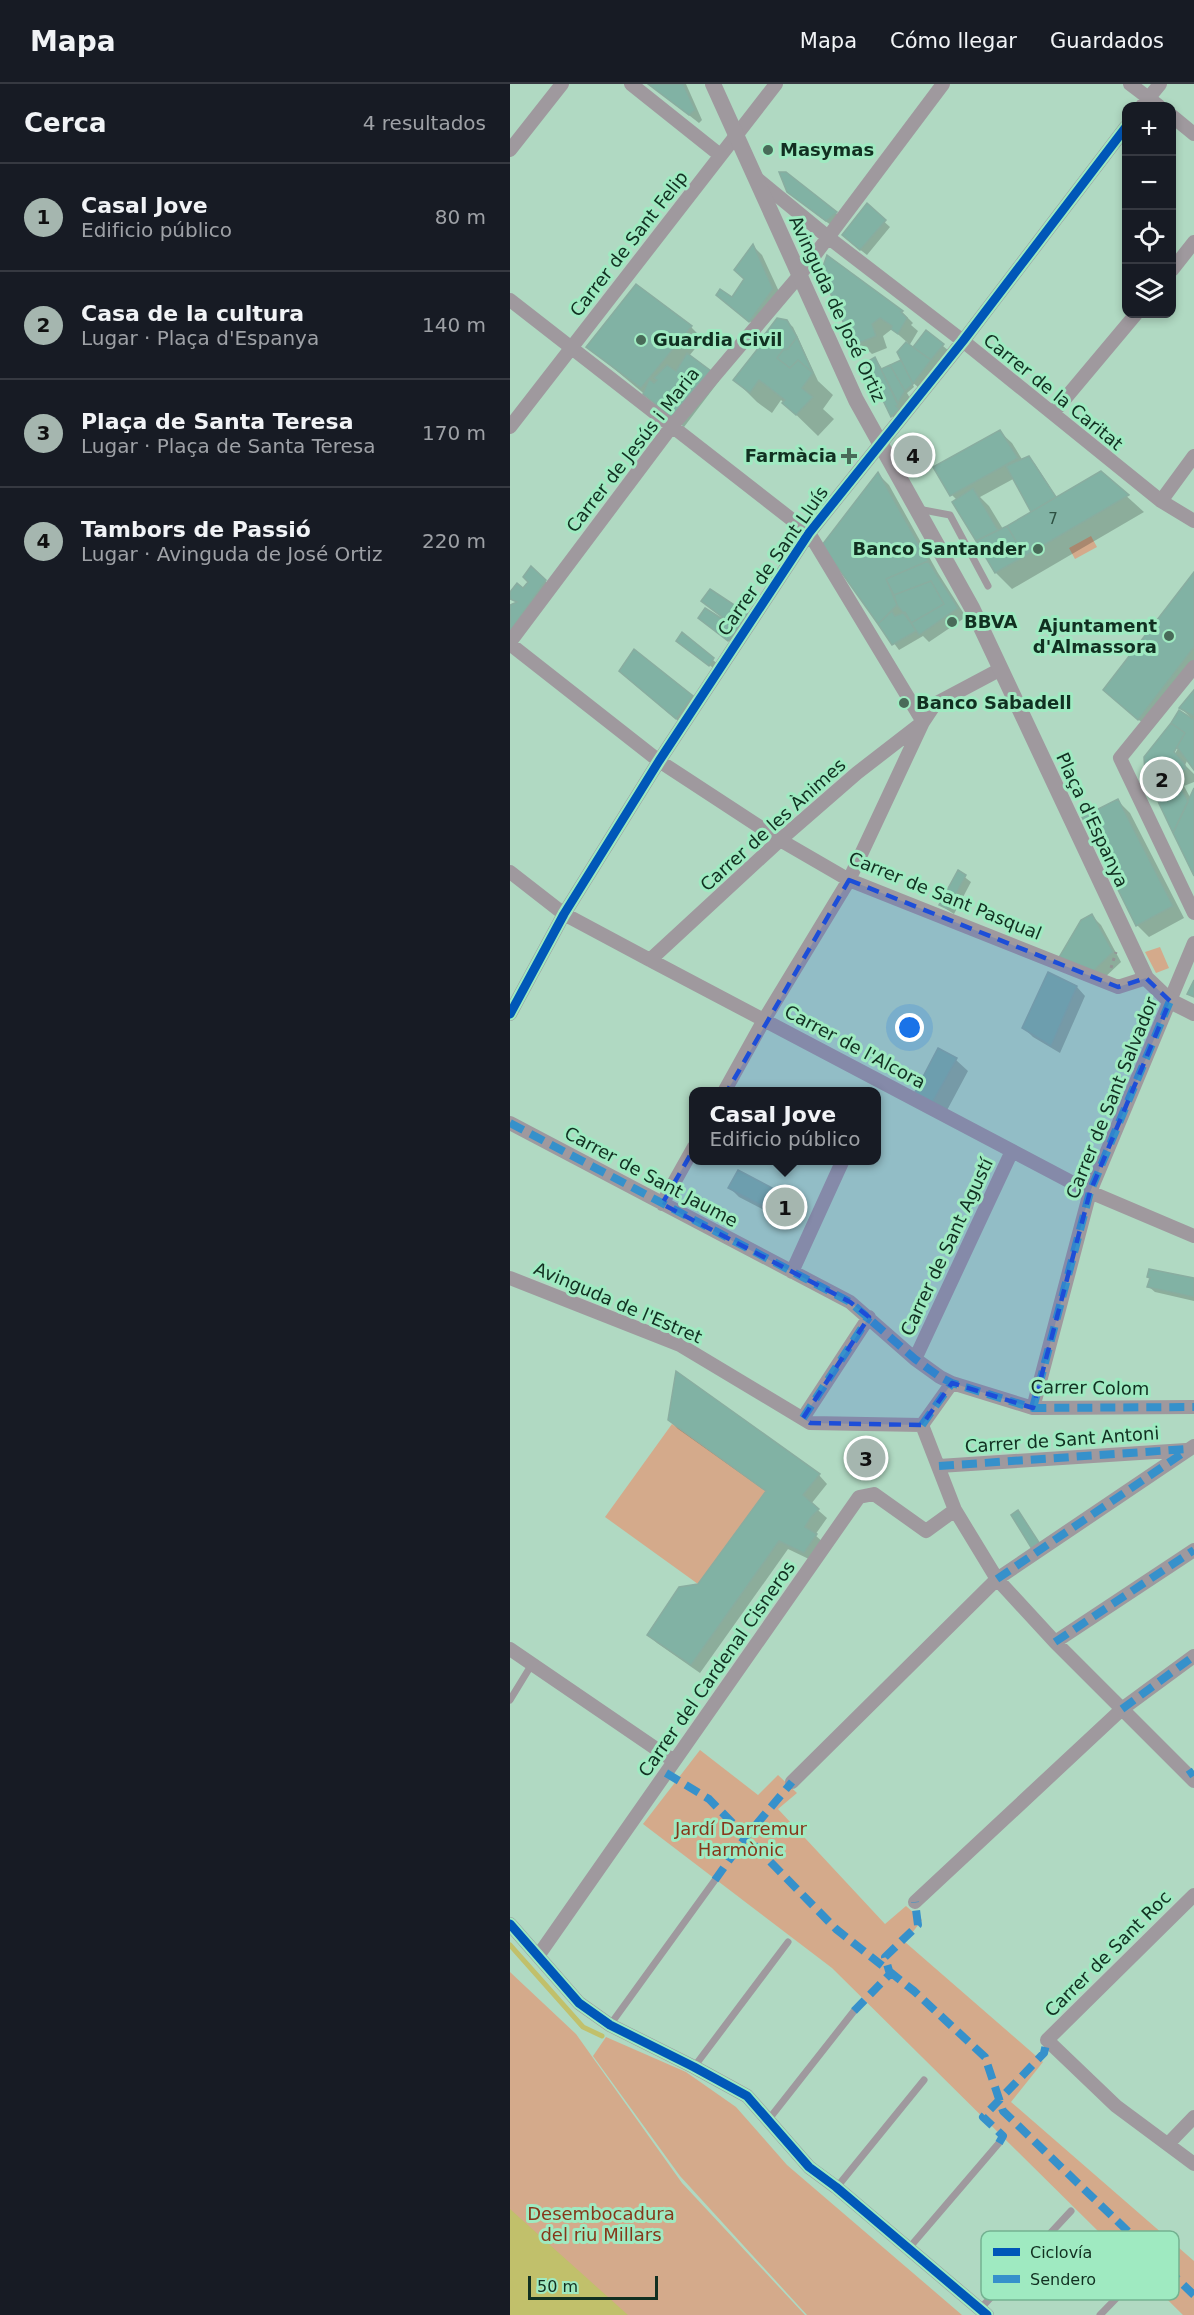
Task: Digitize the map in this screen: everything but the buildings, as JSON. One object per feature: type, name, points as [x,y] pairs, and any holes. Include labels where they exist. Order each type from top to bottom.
[{"type":"street","points":[[510,150],[562,84]]},
{"type":"street","points":[[631,84],[720,155]]},
{"type":"street","name":"Avinguda de José Ortiz","points":[[712,84],[856,400],[972,609]]},
{"type":"street","name":"Carrer de Sant Felip","points":[[510,427],[776,84]]},
{"type":"street","name":"Carrer de Jesús i Maria","points":[[510,643],[672,426],[799,276],[943,84]]},
{"type":"street","points":[[1130,84],[1148,102]]},
{"type":"street","points":[[1151,102],[1160,84]]},
{"type":"street","points":[[1176,119],[1194,134]]},
{"type":"street","name":"Carrer de Sant Lluís","points":[[510,1014],[564,914],[659,761],[809,533],[963,340],[1122,132]]},
{"type":"street","name":"Carrer de la Caritat","points":[[754,177],[829,238],[963,340],[1161,501],[1194,521]]},
{"type":"street","points":[[1176,265],[1194,242]]},
{"type":"street","points":[[510,300],[809,533],[923,722]]},
{"type":"street","points":[[1053,413],[1133,318]]},
{"type":"street","points":[[1161,501],[1194,456]]},
{"type":"street","name":"Plaça d'Espanya","points":[[972,609],[1146,978]]},
{"type":"street","name":"Carrer de Sant Pasqual","points":[[510,643],[659,761],[780,840],[849,880],[1118,987],[1146,978]]},
{"type":"street","points":[[1194,667],[1120,758],[1194,914]]},
{"type":"street","points":[[727,1087],[764,1020],[849,880],[923,722],[935,704],[1001,674]]},
{"type":"street","name":"Carrer de les Ànimes","points":[[650,960],[780,840],[857,773],[923,722]]},
{"type":"street","name":"Carrer de l'Alcora","points":[[510,872],[564,914],[764,1020],[877,1086]]},
{"type":"street","name":"Carrer de Sant Salvador","points":[[1033,1408],[1090,1192],[1194,943]]},
{"type":"street","points":[[1146,978],[1170,1001],[1194,1012]]},
{"type":"street","name":"Carrer de l'Alcora","points":[[881,1088],[1012,1151],[1090,1192],[1194,1236]]},
{"type":"street","name":"Carrer de Sant Jaume","points":[[510,1123],[850,1302],[915,1359],[952,1383]]},
{"type":"street","name":"Carrer de Sant Agustí","points":[[915,1359],[1012,1151]]},
{"type":"street","points":[[662,1204],[689,1154]]},
{"type":"street","points":[[792,1272],[841,1165]]},
{"type":"street","name":"Avinguda de l'Estret","points":[[510,1278],[680,1345],[810,1423],[922,1425]]},
{"type":"street","points":[[803,1418],[869,1317]]},
{"type":"street","points":[[952,1383],[922,1425],[955,1510],[997,1579],[1055,1642],[1192,1776]]},
{"type":"street","name":"Carrer Colom","points":[[952,1383],[1033,1408],[1194,1407]]},
{"type":"street","points":[[792,1782],[997,1579],[1191,1448]]},
{"type":"street","name":"Carrer de Sant Antoni","points":[[939,1466],[1191,1448]]},
{"type":"street","name":"Carrer del Cardenal Cisneros","points":[[538,1956],[858,1497],[874,1494],[926,1531],[955,1510]]},
{"type":"street","points":[[1055,1642],[1194,1550]]},
{"type":"street","points":[[510,1649],[674,1761]]},
{"type":"street","points":[[915,1902],[1122,1709],[1194,1656]]},
{"type":"street","name":"Carrer de Sant Roc","points":[[1168,2144],[1116,2106],[1047,2040],[1194,1894]]},
{"type":"street","points":[[510,1924],[579,2003],[610,2025],[747,2096],[809,2167],[836,2187],[983,2312]]},
{"type":"street","points":[[1194,2117],[1168,2144],[1194,2164]]},
{"type":"lane","points":[[916,509],[950,515],[988,586]]},
{"type":"lane","points":[[1126,783],[1136,802],[1144,808]]},
{"type":"lane","points":[[510,1700],[532,1664]]},
{"type":"lane","points":[[610,2025],[715,1880]]},
{"type":"lane","points":[[694,2067],[788,1942]]},
{"type":"lane","points":[[769,2119],[854,2011]]},
{"type":"lane","points":[[836,2187],[924,2080]]},
{"type":"lane","points":[[909,2248],[999,2143]]},
{"type":"lane","points":[[1054,2231],[1071,2211]]},
{"type":"lane","points":[[983,2312],[993,2300]]},
{"type":"lane","points":[[1100,2315],[1115,2300]]},
{"type":"path","points":[[1110,968],[1117,949]]},
{"type":"highlighted area","points":[[849,880],[1118,987],[1146,978],[1170,1001],[1090,1192],[1033,1408],[952,1383],[922,1425],[810,1423],[803,1418],[869,1317],[850,1302],[662,1204]]},
{"type":"green space","points":[[1091,536],[1097,547],[1075,559],[1069,548]]},
{"type":"green space","points":[[1160,947],[1169,968],[1156,973],[1145,952]]},
{"type":"green space","points":[[672,1424],[766,1491],[698,1584],[605,1517]]},
{"type":"green space","name":"Jardí Darremur Harmònic","points":[[700,1750],[758,1795],[778,1775],[797,1793],[778,1809],[885,1924],[906,1906],[922,1920],[905,1942],[1043,2062],[1011,2102],[1159,2231],[1098,2231],[832,1968],[643,1824]]},
{"type":"green space","name":"Desembocadura del riu Millars","points":[[510,1972],[576,2034],[682,2183],[805,2315],[510,2315]]},
{"type":"green space","points":[[606,2037],[686,2072],[736,2107],[787,2165],[962,2315],[807,2315],[680,2176],[593,2056]]},
{"type":"green space","name":"Jardí Darremur Harmònic","points":[[1179,2248],[1194,2261],[1194,2315],[1183,2315],[1168,2300],[1179,2300]]},
{"type":"shaded area","points":[[510,2209],[628,2315],[510,2315]]},
{"type":"waterway","points":[[510,1945],[583,2027],[602,2036]]},
{"type":"marked path","points":[[1033,1408],[1090,1192],[1170,1001]]},
{"type":"marked path","points":[[510,1123],[850,1302],[915,1359],[952,1383],[1033,1408],[1194,1407]]},
{"type":"marked path","points":[[803,1418],[869,1317]]},
{"type":"marked path","points":[[922,1425],[952,1383]]},
{"type":"marked path","points":[[939,1466],[1188,1449]]},
{"type":"marked path","points":[[997,1579],[1186,1451]]},
{"type":"marked path","points":[[1055,1642],[1194,1550]]},
{"type":"marked path","points":[[1122,1709],[1194,1656]]},
{"type":"marked path","points":[[1188,1775],[1194,1771]]},
{"type":"marked path","points":[[666,1773],[709,1799],[836,1929],[914,1991],[985,2057],[1003,2111],[1128,2231]]},
{"type":"marked path","points":[[715,1880],[745,1838],[792,1782]]},
{"type":"marked path","points":[[854,2011],[890,1974],[885,1957],[918,1925],[915,1902]]},
{"type":"marked path","points":[[999,2143],[1003,2136],[983,2117],[1044,2053],[1047,2040]]},
{"type":"marked path","points":[[1179,2281],[1194,2295]]},
{"type":"cycle path","points":[[510,1014],[564,914],[659,761],[809,533],[963,341],[1122,132]]},
{"type":"cycle path","points":[[510,1924],[579,2003],[610,2025],[747,2096],[809,2167],[836,2187],[987,2315]]},
{"type":"place","name":"Masymas","points":[[768,150]]},
{"type":"place","name":"Guardia Civil","points":[[641,340]]},
{"type":"place","name":"Tambors de Passió","points":[[913,455]]},
{"type":"place","name":"Farmàcia","points":[[849,456]]},
{"type":"place","name":"Banco Santander","points":[[1038,549]]},
{"type":"place","name":"BBVA","points":[[952,622]]},
{"type":"place","name":"Ajuntament d'Almassora","points":[[1169,636]]},
{"type":"place","name":"Banco Sabadell","points":[[904,703]]},
{"type":"place","name":"Casa de la cultura","points":[[1162,779]]},
{"type":"place","name":"Casal Jove","points":[[785,1207]]},
{"type":"place","name":"Plaça de Santa Teresa","points":[[866,1458]]}]
